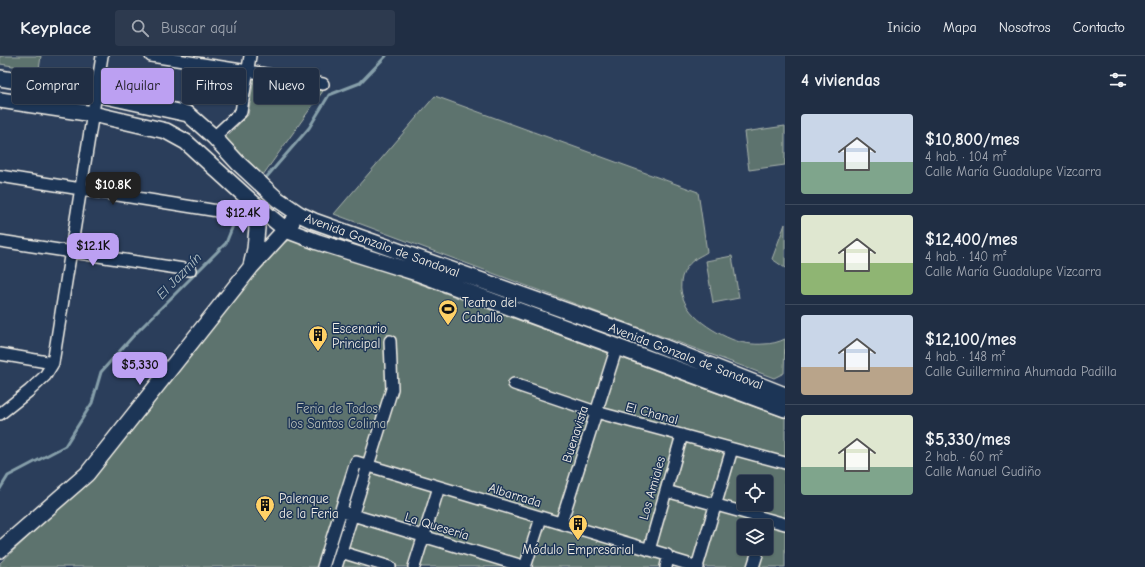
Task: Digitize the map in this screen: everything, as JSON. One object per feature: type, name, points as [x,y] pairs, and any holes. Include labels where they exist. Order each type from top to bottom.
[{"type":"main road","name":"Avenida Gonzalo de Sandoval","points":[[0,78],[96,94],[188,114],[214,137],[238,163],[277,199],[299,214],[314,221],[623,331],[785,394]]},
{"type":"main road","name":"Avenida Gonzalo de Sandoval","points":[[0,100],[93,114],[166,131],[186,142],[286,230],[417,274],[785,409]]},
{"type":"main road","points":[[249,199],[257,228],[255,249],[251,267]]},
{"type":"main road","points":[[0,550],[87,474],[251,267],[299,214]]},
{"type":"street","points":[[0,414],[29,391],[44,376],[53,363],[102,56]]},
{"type":"street","points":[[151,56],[323,84]]},
{"type":"street","points":[[214,137],[241,112],[250,56]]},
{"type":"street","points":[[0,176],[230,213]]},
{"type":"street","points":[[0,241],[190,270]]},
{"type":"street","points":[[336,567],[392,389],[390,341]]},
{"type":"street","name":"Buenavista","points":[[561,523],[615,353]]},
{"type":"street","points":[[0,354],[53,363]]},
{"type":"street","name":"El Chanal","points":[[514,384],[596,412],[732,449],[785,461]]},
{"type":"street","name":"Los Amiales","points":[[649,550],[682,435]]},
{"type":"street","points":[[697,567],[732,449]]},
{"type":"street","name":"Albarrada","points":[[340,512],[356,462],[649,550],[667,560],[697,567]]},
{"type":"street","points":[[414,567],[439,487]]},
{"type":"street","points":[[666,492],[716,505],[755,519]]},
{"type":"street","points":[[323,567],[340,512]]},
{"type":"street","name":"La Quesería","points":[[340,512],[530,566]]},
{"type":"street","points":[[530,566],[541,518]]},
{"type":"street","points":[[773,523],[785,524]]},
{"type":"street","points":[[341,552],[390,567]]},
{"type":"street","points":[[753,567],[757,555]]},
{"type":"green space","points":[[0,56],[41,56],[39,68],[26,68],[0,64]]},
{"type":"green space","points":[[254,79],[254,104],[314,104],[263,175],[225,138],[248,115]]},
{"type":"green space","points":[[319,90],[323,91],[319,97]]},
{"type":"green space","points":[[435,96],[698,192],[707,252],[692,262],[685,270],[682,277],[681,288],[683,298],[694,316],[712,329],[731,339],[743,343],[760,344],[778,342],[785,339],[784,373],[774,378],[334,214]]},
{"type":"green space","points":[[785,126],[785,165],[749,170],[744,132]]},
{"type":"green space","points":[[785,224],[785,268],[772,259]]},
{"type":"green space","name":"Feria de Todos los Santos Colima","points":[[295,238],[785,418],[785,567],[0,567],[0,563],[92,478],[271,254],[283,243]]},
{"type":"green space","points":[[732,256],[739,298],[713,303],[706,261]]},
{"type":"waterway","name":"El Jazmín","points":[[264,180],[309,128],[329,95],[360,83],[386,56]]},
{"type":"waterway","name":"El Jazmín","points":[[0,489],[8,476],[65,446],[92,403],[101,372],[135,334],[226,243],[238,213],[247,202]]},
{"type":"place","name":"Teatro del Caballo","points":[[448,326]]},
{"type":"place","name":"Escenario Principal","points":[[318,352]]},
{"type":"place","name":"Palenque de la Feria","points":[[265,522]]},
{"type":"place","name":"Módulo Empresarial","points":[[578,541]]}]
